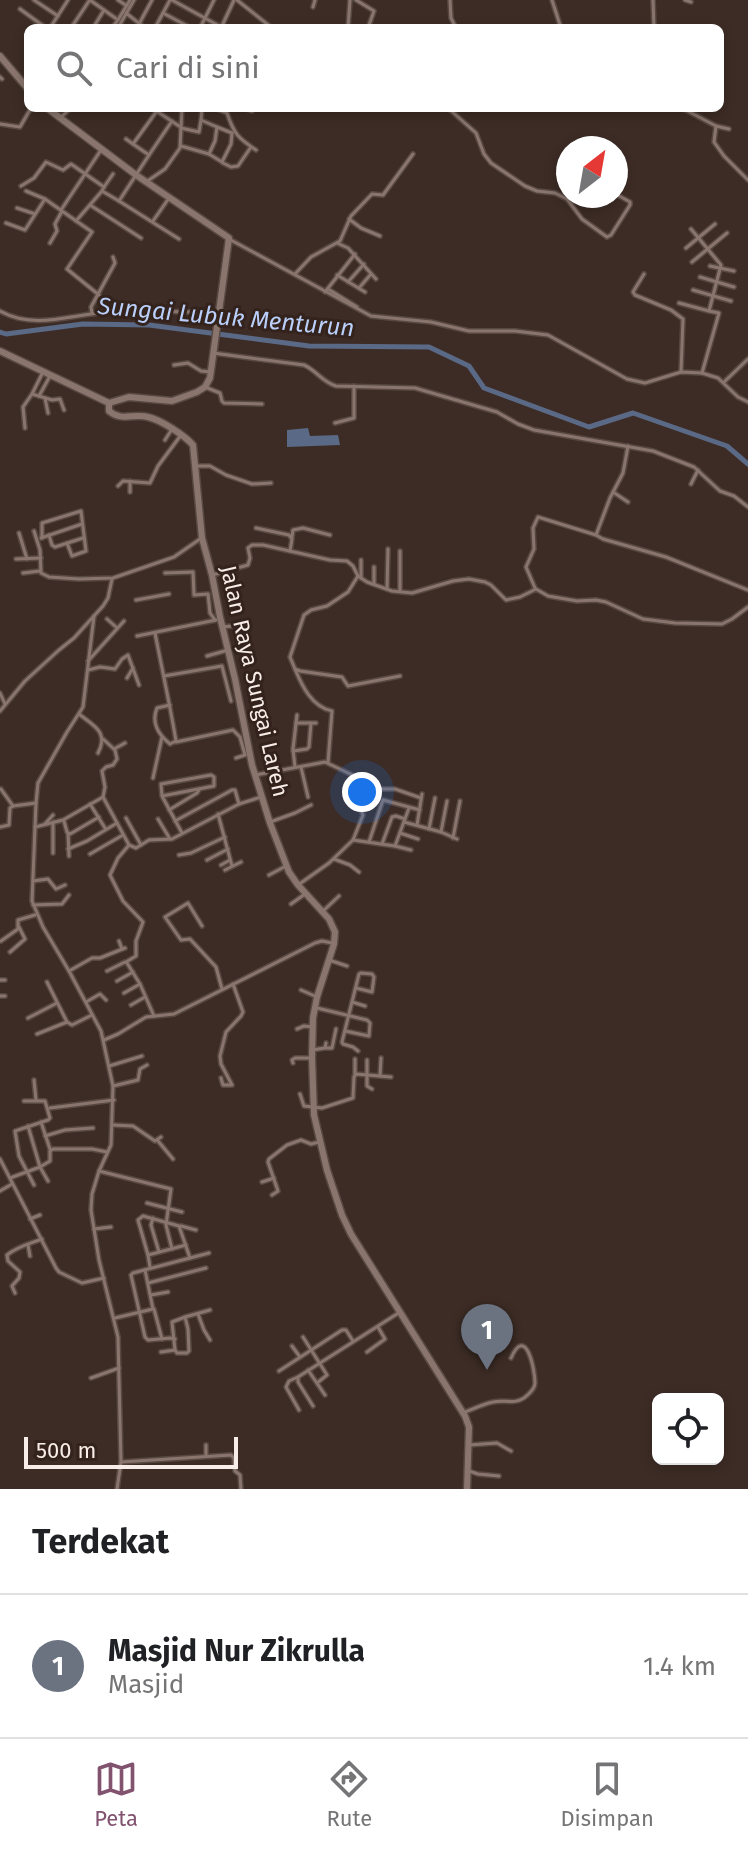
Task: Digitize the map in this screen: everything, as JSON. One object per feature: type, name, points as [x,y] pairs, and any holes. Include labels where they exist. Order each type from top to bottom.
[{"type":"street","points":[[34,0],[58,16]]},
{"type":"street","points":[[51,24],[67,2],[61,0]]},
{"type":"street","points":[[74,24],[90,0],[118,20]]},
{"type":"street","points":[[118,0],[127,6]]},
{"type":"street","points":[[116,24],[132,0]]},
{"type":"street","points":[[120,24],[132,0]]},
{"type":"street","points":[[126,13],[139,24],[152,0]]},
{"type":"street","points":[[158,24],[171,0],[216,24]]},
{"type":"street","points":[[202,24],[213,2],[207,0]]},
{"type":"street","points":[[223,24],[235,0],[267,24]]},
{"type":"street","points":[[313,7],[315,0]]},
{"type":"street","points":[[348,24],[350,0]]},
{"type":"street","points":[[356,0],[374,11],[369,24]]},
{"type":"street","points":[[450,0],[454,24]]},
{"type":"street","points":[[552,0],[560,24]]},
{"type":"street","points":[[653,0],[654,24]]},
{"type":"street","points":[[20,9],[42,24]]},
{"type":"street","points":[[95,24],[104,10]]},
{"type":"street","points":[[163,13],[184,24]]},
{"type":"street","points":[[2,60],[24,85]]},
{"type":"street","points":[[0,124],[20,127],[29,112]]},
{"type":"street","points":[[52,112],[229,239],[357,307]]},
{"type":"street","points":[[60,118],[67,112]]},
{"type":"street","points":[[133,144],[157,112]]},
{"type":"street","points":[[161,112],[181,128],[199,132],[202,112]]},
{"type":"street","points":[[146,182],[165,169],[181,145],[182,112]]},
{"type":"street","points":[[452,112],[476,133],[491,163],[525,186],[556,194]]},
{"type":"street","points":[[690,112],[729,129]]},
{"type":"street","points":[[222,162],[233,133],[227,113]]},
{"type":"street","points":[[201,120],[233,133],[256,150]]},
{"type":"street","points":[[119,201],[172,121]]},
{"type":"street","points":[[716,126],[713,137],[716,146],[748,180]]},
{"type":"street","points":[[209,154],[217,127]]},
{"type":"street","points":[[126,139],[149,155]]},
{"type":"street","points":[[181,145],[209,154],[231,167],[238,166],[251,147]]},
{"type":"street","points":[[50,243],[57,231],[55,224],[61,211],[101,150]]},
{"type":"street","points":[[295,274],[311,257],[337,243],[349,219],[372,194],[383,194],[413,154]]},
{"type":"street","points":[[21,186],[34,178],[46,162],[63,170],[71,164],[119,201],[179,239]]},
{"type":"street","points":[[76,221],[113,174]]},
{"type":"street","points":[[26,191],[45,199],[92,234],[67,269],[99,295]]},
{"type":"street","points":[[153,222],[169,198]]},
{"type":"street","points":[[6,223],[24,230],[45,199]]},
{"type":"street","points":[[90,205],[141,238]]},
{"type":"street","points":[[17,208],[35,214]]},
{"type":"street","points":[[574,208],[582,219],[608,237],[628,208]]},
{"type":"street","points":[[349,219],[380,236]]},
{"type":"street","points":[[686,248],[715,224]]},
{"type":"street","points":[[691,229],[720,263],[709,311]]},
{"type":"street","points":[[164,239],[168,233]]},
{"type":"street","points":[[692,262],[727,233]]},
{"type":"street","points":[[0,351],[109,403],[129,397],[172,401],[197,392],[205,387],[211,372],[229,239]]},
{"type":"street","points":[[337,243],[355,254],[376,279]]},
{"type":"street","points":[[326,290],[355,254]]},
{"type":"street","points":[[92,313],[91,307],[115,263],[113,257]]},
{"type":"street","points":[[348,282],[364,264]]},
{"type":"street","points":[[710,266],[734,271]]},
{"type":"street","points":[[359,288],[371,274]]},
{"type":"street","points":[[644,274],[634,290],[635,295],[671,310],[683,319],[681,372]]},
{"type":"street","points":[[337,275],[365,292]]},
{"type":"street","points":[[700,277],[734,287]]},
{"type":"street","points":[[326,290],[376,318],[431,322],[469,331],[548,335],[632,381],[645,383],[681,372],[713,375],[748,402]]},
{"type":"street","points":[[693,290],[731,301]]},
{"type":"street","points":[[679,303],[726,315]]},
{"type":"street","points":[[0,311],[14,317],[44,321],[92,313],[135,311],[229,313]]},
{"type":"street","points":[[702,373],[719,313]]},
{"type":"street","points":[[213,351],[304,365],[336,386],[415,388],[497,412],[534,430],[653,451],[698,470],[720,491],[734,496],[747,506],[742,511]]},
{"type":"street","points":[[724,382],[748,359]]},
{"type":"street","points":[[174,365],[188,363],[201,371],[211,372]]},
{"type":"street","points":[[25,428],[23,407],[47,374]]},
{"type":"street","points":[[39,396],[47,374]]},
{"type":"street","points":[[335,423],[354,418],[354,386]]},
{"type":"street","points":[[205,387],[220,393],[224,403],[262,404]]},
{"type":"street","points":[[32,394],[61,400],[64,410]]},
{"type":"street","points":[[45,398],[48,413]]},
{"type":"street","points":[[52,400],[53,406]]},
{"type":"street","points":[[109,403],[109,411],[117,417],[147,417],[181,435],[158,466],[150,483],[122,481],[118,486]]},
{"type":"street","points":[[165,440],[172,429]]},
{"type":"street","name":"Jalan Raya Sungai Lareh","points":[[181,435],[193,445],[202,538],[212,575],[219,622],[228,650],[247,755],[286,866],[334,928],[334,944]]},
{"type":"street","points":[[596,535],[623,473],[628,446]]},
{"type":"street","points":[[194,466],[210,466],[252,484],[271,483]]},
{"type":"street","points":[[691,484],[698,470]]},
{"type":"street","points":[[130,481],[130,492]]},
{"type":"street","points":[[613,492],[628,502]]},
{"type":"street","points":[[40,571],[41,524],[80,511],[86,551],[74,557],[70,555],[67,543]]},
{"type":"street","points":[[748,590],[666,557],[538,517],[533,528],[534,549],[526,567],[535,589],[548,596],[606,602],[643,619],[675,623],[722,624],[748,607]]},
{"type":"street","points":[[40,538],[82,524]]},
{"type":"street","points":[[256,528],[292,538]]},
{"type":"street","points":[[290,551],[293,530],[300,528],[330,535]]},
{"type":"street","points":[[34,531],[40,538]]},
{"type":"street","points":[[19,533],[27,559]]},
{"type":"street","points":[[49,535],[54,546],[83,538]]},
{"type":"street","points":[[23,573],[40,571],[49,577],[113,578],[174,557],[202,538]]},
{"type":"street","points":[[212,575],[248,565],[249,546],[263,545],[347,561],[360,577],[374,585],[400,592],[412,593],[469,579],[491,585],[506,600],[535,589]]},
{"type":"street","points":[[387,589],[388,549]]},
{"type":"street","points":[[400,551],[400,592]]},
{"type":"street","points":[[16,559],[41,558]]},
{"type":"street","points":[[328,763],[332,711],[321,708],[304,689],[290,657],[304,615],[327,606],[348,592],[360,577],[361,560]]},
{"type":"street","points":[[374,567],[374,585]]},
{"type":"street","points":[[165,573],[193,572],[194,595],[208,594],[210,613],[219,622]]},
{"type":"street","points":[[0,711],[42,664],[74,638],[106,602],[113,578]]},
{"type":"street","points":[[136,600],[169,594]]},
{"type":"street","points":[[94,616],[83,707],[38,783],[33,905],[93,1015],[104,1040],[113,1086],[111,1145],[99,1171],[91,1210],[118,1337],[121,1462],[117,1489]]},
{"type":"street","points":[[107,619],[117,628]]},
{"type":"street","points":[[88,661],[124,621]]},
{"type":"street","points":[[137,636],[219,622],[241,625]]},
{"type":"street","points":[[155,633],[176,742]]},
{"type":"street","points":[[207,656],[228,650]]},
{"type":"street","points":[[88,671],[100,667],[115,669],[127,655],[139,685]]},
{"type":"street","points":[[164,676],[222,666],[231,701]]},
{"type":"street","points":[[127,678],[133,668]]},
{"type":"street","points":[[295,669],[342,677],[351,687],[400,676]]},
{"type":"street","points":[[158,685],[166,683]]},
{"type":"street","points":[[0,693],[5,704]]},
{"type":"street","points":[[170,705],[157,708],[155,727],[170,744],[233,730],[239,735],[247,755],[236,758]]},
{"type":"street","points":[[79,714],[98,729],[114,749],[116,762],[102,771],[103,797],[129,845],[136,848],[149,840],[170,839],[239,804],[262,797]]},
{"type":"street","points":[[295,768],[293,751],[297,715]]},
{"type":"street","points":[[293,751],[309,747],[313,723],[296,723]]},
{"type":"street","points":[[153,778],[162,737]]},
{"type":"street","points":[[98,753],[103,739]]},
{"type":"street","points":[[114,749],[125,743]]},
{"type":"street","points":[[255,775],[321,762],[367,782]]},
{"type":"street","points":[[301,767],[308,797]]},
{"type":"street","points":[[162,796],[214,786],[213,776],[162,783],[162,796],[182,833]]},
{"type":"street","points":[[186,779],[189,792]]},
{"type":"street","points":[[1,789],[13,806]]},
{"type":"street","points":[[298,885],[334,859],[353,840],[363,815],[357,801],[367,791],[395,789],[422,796],[417,825]]},
{"type":"street","points":[[169,810],[199,790]]},
{"type":"street","points":[[175,821],[232,790],[235,790],[239,804]]},
{"type":"street","points":[[35,827],[63,820],[103,797]]},
{"type":"street","points":[[429,829],[435,798]]},
{"type":"street","points":[[369,842],[382,800],[420,810]]},
{"type":"street","points":[[441,832],[447,801]]},
{"type":"street","points":[[382,844],[392,817],[396,816],[455,838],[460,801]]},
{"type":"street","points":[[0,827],[9,825],[10,808],[13,806],[36,803]]},
{"type":"street","points":[[90,804],[106,829]]},
{"type":"street","points":[[270,822],[311,805]]},
{"type":"street","points":[[395,846],[409,808]]},
{"type":"street","points":[[218,814],[232,866]]},
{"type":"street","points":[[45,824],[53,815]]},
{"type":"street","points":[[68,833],[99,817]]},
{"type":"street","points":[[126,818],[141,845]]},
{"type":"street","points":[[158,819],[170,839]]},
{"type":"street","points":[[63,820],[68,833],[69,856]]},
{"type":"street","points":[[53,822],[53,853]]},
{"type":"street","points":[[68,849],[117,823]]},
{"type":"street","points":[[400,833],[418,839]]},
{"type":"street","points":[[90,854],[123,835]]},
{"type":"street","points":[[179,855],[191,853],[225,837]]},
{"type":"street","points":[[353,840],[411,850]]},
{"type":"street","points":[[107,971],[136,956],[136,941],[143,922],[127,907],[110,875],[129,845]]},
{"type":"street","points":[[207,860],[228,849]]},
{"type":"street","points":[[334,859],[355,867],[359,872]]},
{"type":"street","points":[[221,865],[230,860]]},
{"type":"street","points":[[225,870],[241,862]]},
{"type":"street","points":[[269,875],[286,866]]},
{"type":"street","points":[[33,881],[48,879],[56,889],[65,885]]},
{"type":"street","points":[[291,904],[305,894]]},
{"type":"street","points":[[33,905],[62,904],[69,895]]},
{"type":"street","points":[[322,912],[339,896]]},
{"type":"street","points":[[202,926],[188,903],[164,918],[181,940],[190,939],[216,967],[222,989]]},
{"type":"street","points":[[10,952],[25,939],[16,918],[36,914]]},
{"type":"street","points":[[0,941],[19,927]]},
{"type":"street","points":[[69,971],[92,958],[124,949],[119,941]]},
{"type":"street","points":[[104,1040],[140,1020],[174,1014],[315,943],[334,944],[317,997],[313,1027],[314,1108],[319,1142],[345,1224],[469,1427],[467,1489]]},
{"type":"street","points":[[329,960],[347,966]]},
{"type":"street","points":[[126,962],[154,1016]]},
{"type":"street","points":[[117,981],[133,972]]},
{"type":"street","points":[[356,988],[372,992],[374,975],[359,974],[345,1031],[343,1044],[358,1051]]},
{"type":"street","points":[[47,982],[67,1022],[72,1025],[93,1015]]},
{"type":"street","points":[[124,993],[140,984]]},
{"type":"street","points":[[221,1078],[223,1085],[232,1085],[220,1056],[227,1030],[243,1014],[233,984]]},
{"type":"street","points":[[301,990],[317,997]]},
{"type":"street","points":[[86,1002],[103,993],[106,1000]]},
{"type":"street","points":[[131,1005],[145,997]]},
{"type":"street","points":[[352,1002],[365,1006]]},
{"type":"street","points":[[28,1018],[58,1003]]},
{"type":"street","points":[[315,1008],[369,1021],[367,1036],[345,1031]]},
{"type":"street","points":[[37,1034],[67,1022]]},
{"type":"street","points":[[297,1029],[313,1027]]},
{"type":"street","points":[[312,1050],[326,1045],[332,1048],[336,1029]]},
{"type":"street","points":[[109,1066],[142,1056]]},
{"type":"street","points":[[293,1063],[295,1058],[312,1058]]},
{"type":"street","points":[[380,1076],[381,1058]]},
{"type":"street","points":[[300,1094],[304,1105],[314,1108],[330,1107],[354,1097],[355,1059]]},
{"type":"street","points":[[367,1060],[367,1087],[372,1089]]},
{"type":"street","points":[[113,1086],[138,1080],[140,1069],[147,1065]]},
{"type":"street","points":[[355,1075],[391,1077]]},
{"type":"street","points":[[34,1080],[36,1100]]},
{"type":"street","points":[[340,1096],[342,1103]]},
{"type":"street","points":[[48,1108],[114,1100]]},
{"type":"street","points":[[24,1101],[45,1101],[48,1108],[49,1119],[17,1129],[14,1133],[19,1156],[34,1185]]},
{"type":"street","points":[[10,1178],[51,1160],[41,1122]]},
{"type":"street","points":[[113,1125],[133,1126],[155,1141],[159,1139],[173,1159]]},
{"type":"street","points":[[28,1126],[40,1167],[48,1181]]},
{"type":"street","points":[[45,1136],[65,1130],[93,1128]]},
{"type":"street","points":[[272,1195],[278,1192],[268,1162],[270,1158],[290,1143],[301,1140],[311,1144],[319,1142]]},
{"type":"street","points":[[50,1151],[80,1148],[107,1152]]},
{"type":"street","points":[[0,1159],[59,1272],[85,1283],[104,1278]]},
{"type":"street","points":[[99,1171],[170,1188],[166,1221],[172,1249]]},
{"type":"street","points":[[262,1182],[274,1178]]},
{"type":"street","points":[[0,1191],[12,1184]]},
{"type":"street","points":[[147,1203],[182,1212]]},
{"type":"street","points":[[30,1219],[40,1215]]},
{"type":"street","points":[[151,1268],[138,1220],[143,1216],[196,1230]]},
{"type":"street","points":[[153,1218],[151,1225],[159,1252]]},
{"type":"street","points":[[177,1225],[190,1258]]},
{"type":"street","points":[[94,1229],[111,1227]]},
{"type":"street","points":[[15,1293],[12,1286],[20,1272],[6,1257],[19,1246],[42,1239]]},
{"type":"street","points":[[28,1245],[30,1256]]},
{"type":"street","points":[[148,1255],[186,1245]]},
{"type":"street","points":[[175,1339],[147,1339],[131,1275],[209,1253]]},
{"type":"street","points":[[148,1283],[206,1268]]},
{"type":"street","points":[[145,1270],[162,1339]]},
{"type":"street","points":[[151,1295],[168,1292]]},
{"type":"street","points":[[115,1318],[154,1309]]},
{"type":"street","points":[[175,1350],[173,1321],[210,1310]]},
{"type":"street","points":[[299,1410],[286,1387],[289,1381],[400,1312]]},
{"type":"street","points":[[198,1314],[210,1340]]},
{"type":"street","points":[[161,1352],[189,1351],[185,1317]]},
{"type":"street","points":[[367,1352],[385,1339],[378,1327]]},
{"type":"street","points":[[279,1371],[344,1329],[353,1341]]},
{"type":"street","points":[[303,1337],[327,1375],[317,1383]]},
{"type":"street","points":[[292,1346],[300,1357]]},
{"type":"street","points":[[463,1413],[495,1401],[514,1402],[531,1391],[535,1385],[530,1352],[525,1347],[516,1348],[511,1358]]},
{"type":"street","points":[[91,1378],[119,1368]]},
{"type":"street","points":[[308,1370],[325,1395]]},
{"type":"street","points":[[298,1377],[313,1406]]},
{"type":"street","points":[[469,1445],[497,1443],[511,1451]]},
{"type":"street","points":[[206,1445],[206,1456]]},
{"type":"street","points":[[121,1462],[233,1456],[235,1471],[241,1478],[241,1489]]},
{"type":"street","points":[[469,1471],[499,1476]]},
{"type":"water","points":[[308,428],[310,436],[338,435],[340,445],[287,447],[287,430]]},
{"type":"waterway","name":"Sungai Lubuk Menturun","points":[[0,332],[6,334],[83,324],[149,325],[309,346],[429,347],[469,366],[484,388],[589,427],[633,413],[727,446],[748,464]]},
{"type":"place","name":"Masjid Nur Zikrulla","points":[[487,1370]]}]
